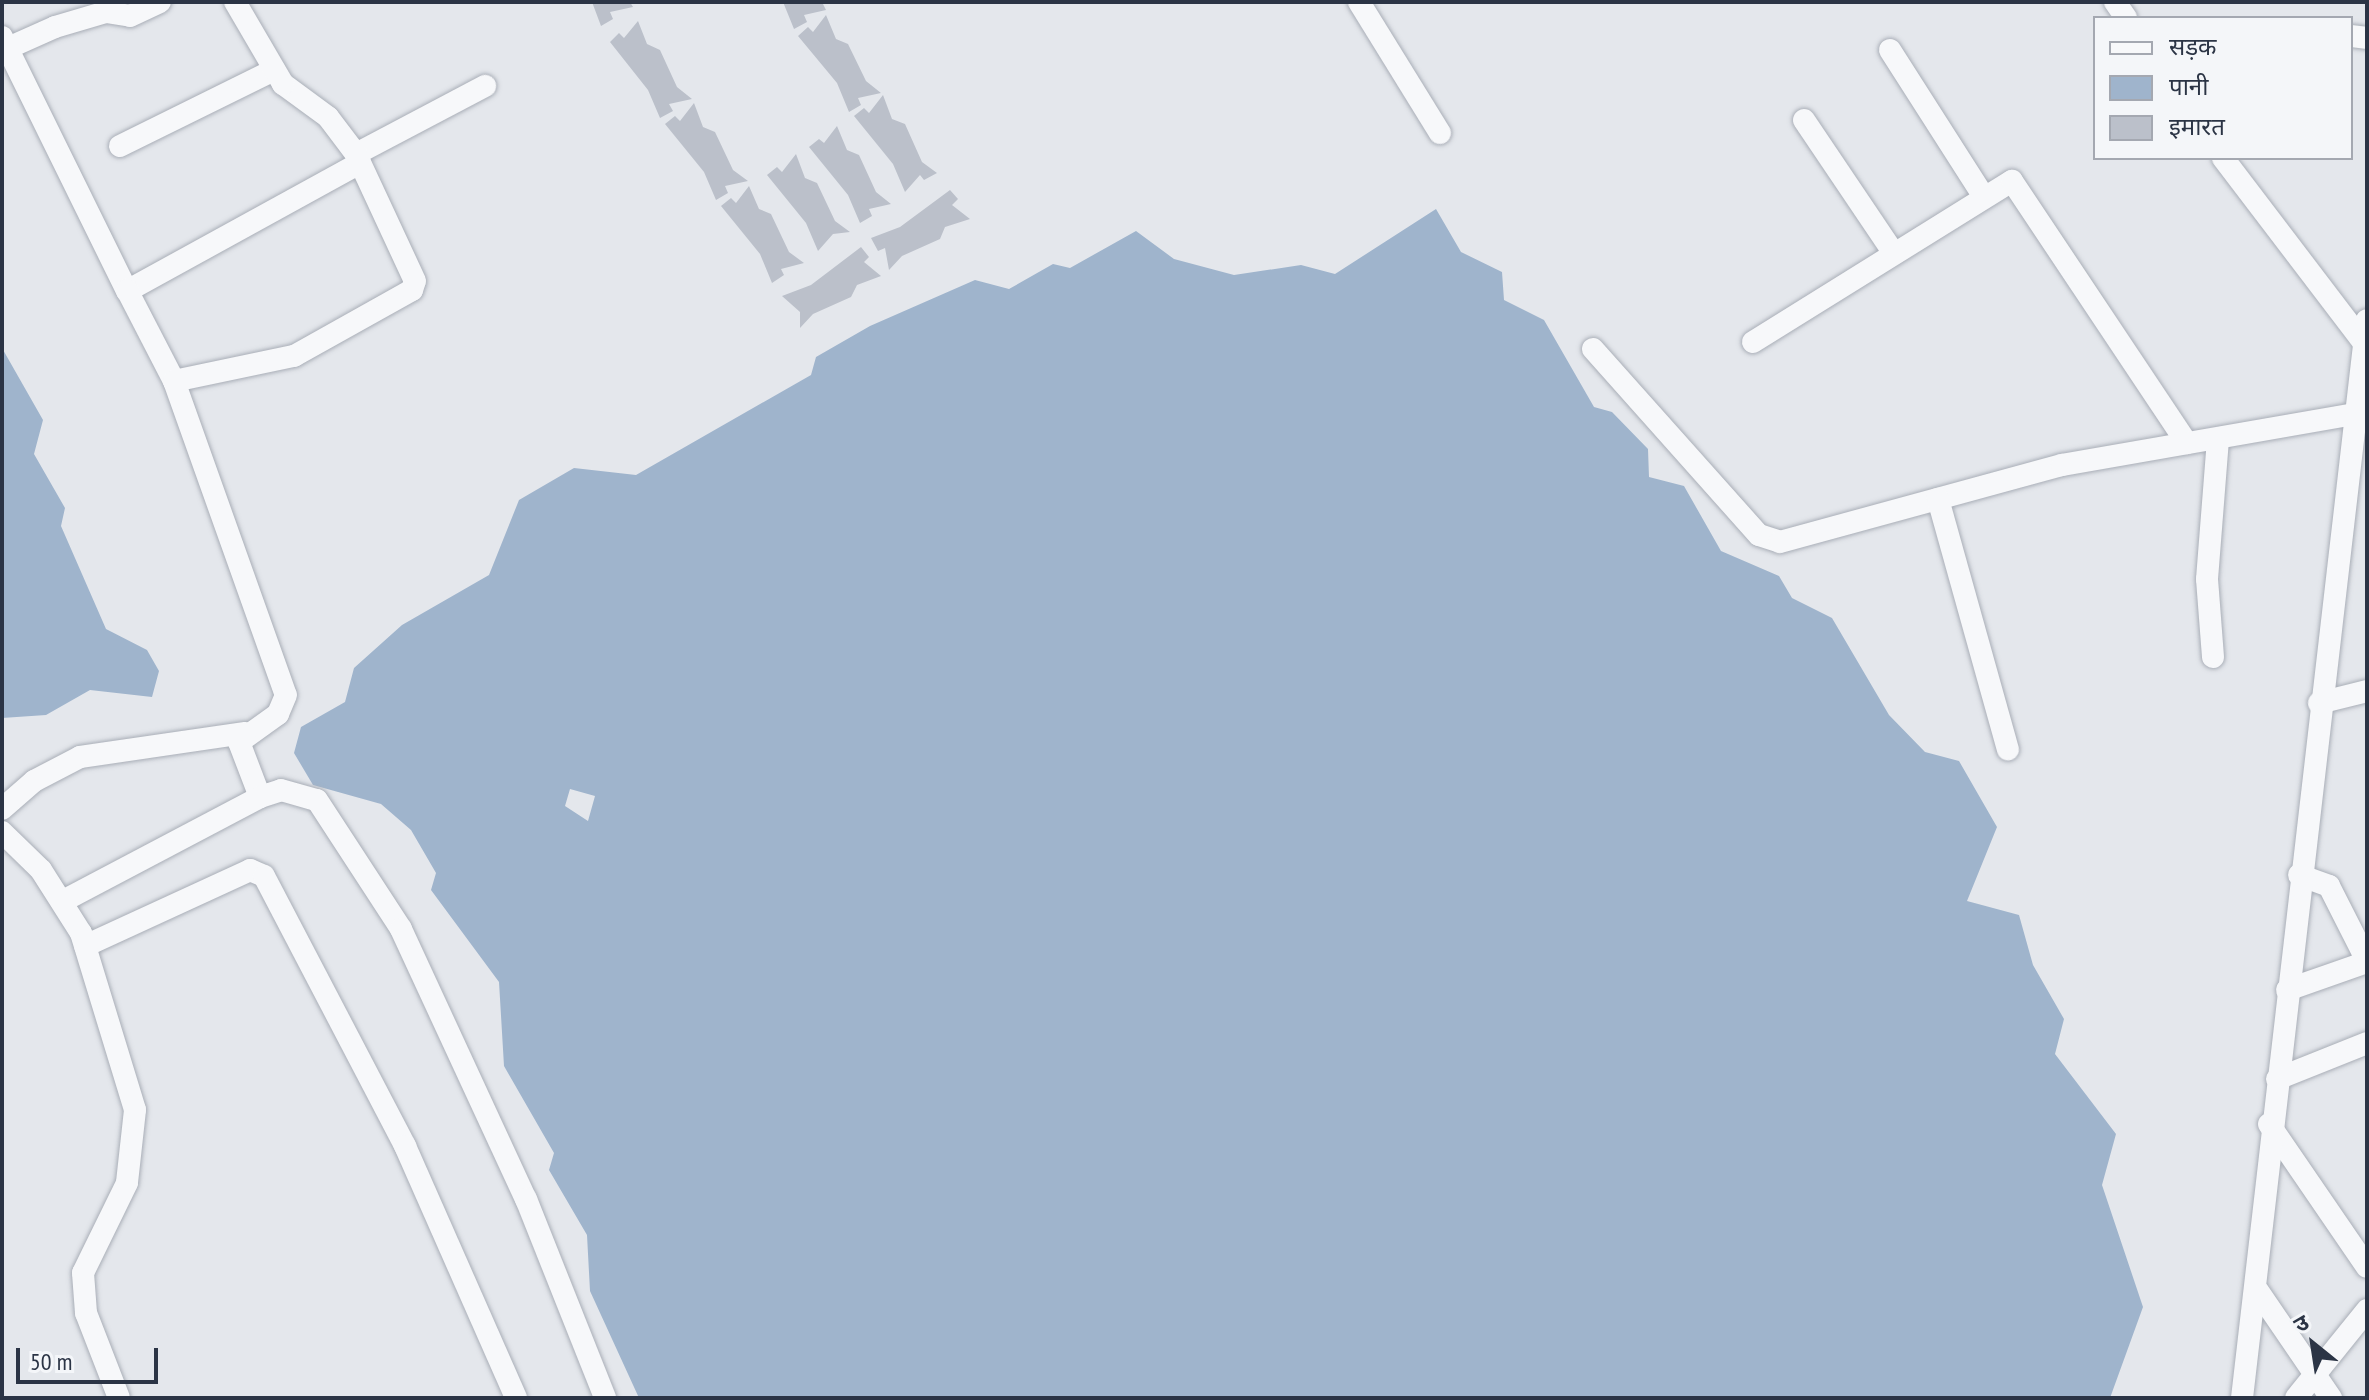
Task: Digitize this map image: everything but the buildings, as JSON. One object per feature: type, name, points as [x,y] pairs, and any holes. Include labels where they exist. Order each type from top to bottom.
[{"type":"street","points":[[2,809],[34,781],[80,757],[245,733],[278,714],[286,695],[174,381],[5,42],[106,12],[130,16],[160,2]]},
{"type":"street","points":[[174,381],[294,356],[412,290],[414,272],[358,158],[328,117],[291,93],[274,70],[235,2]]},
{"type":"street","points":[[1359,2],[1440,133]]},
{"type":"street","points":[[1890,50],[1982,194]]},
{"type":"street","points":[[120,146],[274,70]]},
{"type":"street","points":[[127,290],[485,86]]},
{"type":"street","points":[[1804,120],[1893,252]]},
{"type":"street","points":[[2225,160],[2366,336],[2319,703],[2277,1079],[2269,1124],[2258,1291],[2242,1398]]},
{"type":"street","points":[[1753,342],[1982,194],[2012,181],[2187,443]]},
{"type":"street","points":[[1593,349],[1768,541],[2062,465],[2354,414]]},
{"type":"street","points":[[2213,657],[2207,579],[2218,438]]},
{"type":"street","points":[[1938,499],[2008,749]]},
{"type":"street","points":[[2319,703],[2367,691]]},
{"type":"street","points":[[245,733],[239,747],[260,797]]},
{"type":"street","points":[[63,901],[260,797],[281,790],[317,800],[388,903],[526,1199],[605,1398]]},
{"type":"street","points":[[2,832],[63,901],[85,946],[135,1110],[127,1183],[83,1273],[86,1313],[119,1398]]},
{"type":"street","points":[[85,946],[250,870],[264,876],[405,1146],[516,1398]]},
{"type":"street","points":[[2287,990],[2367,961],[2329,886],[2299,875]]},
{"type":"street","points":[[2277,1079],[2367,1043]]},
{"type":"street","points":[[2269,1124],[2367,1267]]},
{"type":"street","points":[[2258,1291],[2313,1377],[2331,1398]]},
{"type":"street","points":[[2296,1398],[2367,1310]]},
{"type":"water","points":[[1436,209],[1461,252],[1502,272],[1504,300],[1544,320],[1594,407],[1612,412],[1648,449],[1649,477],[1684,486],[1721,551],[1779,576],[1792,598],[1832,618],[1889,715],[1925,752],[1959,761],[1997,827],[1967,901],[2019,915],[2033,965],[2064,1019],[2055,1054],[2116,1134],[2102,1185],[2143,1307],[2110,1398],[639,1398],[590,1291],[587,1235],[549,1170],[554,1153],[504,1066],[499,982],[431,890],[436,873],[411,830],[381,804],[313,785],[294,753],[301,727],[345,702],[354,668],[402,625],[489,575],[519,500],[574,468],[636,475],[811,375],[816,357],[870,326],[975,280],[1009,289],[1053,264],[1070,268],[1136,231],[1174,259],[1234,275],[1301,265],[1335,274]],"holes":[[[570,789],[595,796],[588,821],[565,806]]]},
{"type":"water","points":[[2,348],[43,420],[34,454],[65,508],[61,526],[106,629],[147,650],[159,671],[152,697],[90,690],[46,715],[2,718]]}]
